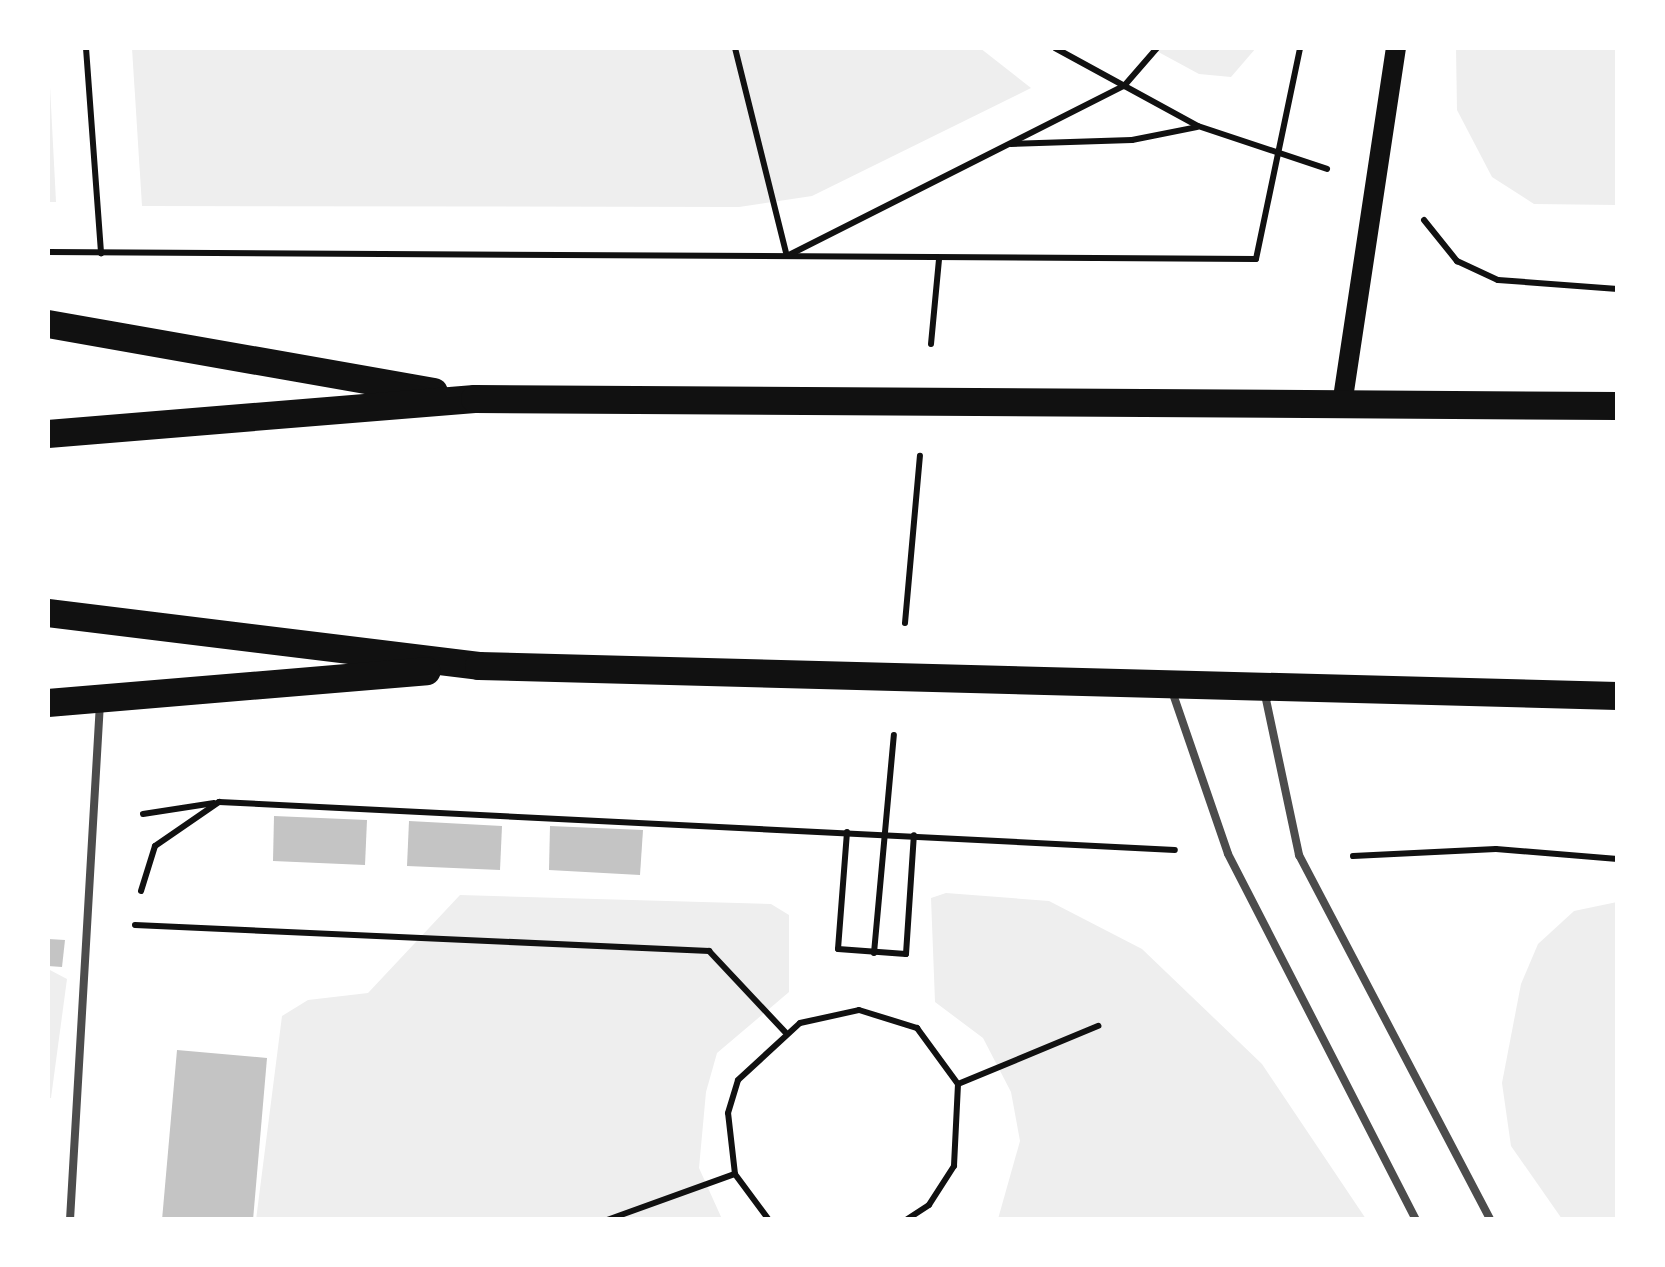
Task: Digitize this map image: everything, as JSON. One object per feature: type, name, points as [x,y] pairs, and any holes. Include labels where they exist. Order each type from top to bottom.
[{"type":"highway","points":[[48,324],[475,400]]},
{"type":"highway","points":[[48,434],[475,400],[1342,398],[1618,406]]},
{"type":"highway","points":[[48,613],[479,666],[1618,696]]},
{"type":"highway","points":[[48,703],[100,703],[479,666]]},
{"type":"main road","points":[[1342,398],[1396,48]]},
{"type":"lane","points":[[1169,682],[1228,854],[1416,1220]]},
{"type":"lane","points":[[1264,687],[1299,855],[1491,1220]]},
{"type":"lane","points":[[70,1220],[100,703]]},
{"type":"path","points":[[86,48],[100,253]]},
{"type":"path","points":[[735,48],[788,256]]},
{"type":"path","points":[[1056,48],[1198,126],[1279,156]]},
{"type":"path","points":[[788,256],[1124,86],[1157,48]]},
{"type":"path","points":[[48,252],[1256,259],[1300,48]]},
{"type":"path","points":[[1008,144],[1132,140],[1198,126]]},
{"type":"path","points":[[930,358],[939,259]]},
{"type":"path","points":[[1498,280],[1618,288]]},
{"type":"path","points":[[904,636],[922,437]]},
{"type":"path","points":[[874,952],[896,715]]},
{"type":"path","points":[[131,945],[155,846],[220,802],[914,834],[1228,854]]},
{"type":"path","points":[[847,832],[838,949],[906,954],[914,834]]},
{"type":"path","points":[[1299,855],[1496,849],[1618,859]]},
{"type":"path","points":[[89,924],[709,952],[786,1032]]},
{"type":"path","points":[[768,1220],[734,1174],[732,1096],[744,1068],[786,1032],[839,1012],[896,1017],[936,1044],[958,1084],[954,1166],[929,1205],[906,1220]]},
{"type":"path","points":[[958,1084],[1098,1026]]},
{"type":"path","points":[[607,1220],[734,1174]]},
{"type":"shaded area","points":[[48,48],[56,202],[48,202]]},
{"type":"shaded area","points":[[132,48],[980,48],[1031,88],[812,196],[739,207],[142,206]]},
{"type":"shaded area","points":[[1151,48],[1256,48],[1231,77],[1199,74]]},
{"type":"shaded area","points":[[1456,48],[1617,48],[1617,205],[1534,204],[1492,177],[1457,110]]},
{"type":"shaded area","points":[[946,893],[1049,901],[1142,949],[1262,1064],[1366,1219],[998,1219],[1020,1141],[1011,1092],[983,1038],[935,1002],[931,898]]},
{"type":"shaded area","points":[[460,895],[771,904],[789,915],[789,992],[717,1053],[706,1092],[699,1168],[722,1219],[256,1220],[282,1016],[308,1000],[368,993]]},
{"type":"shaded area","points":[[1617,902],[1617,1219],[1562,1219],[1511,1146],[1502,1083],[1521,984],[1538,944],[1574,911]]},
{"type":"shaded area","points":[[48,969],[67,979],[51,1098],[48,1098]]},
{"type":"building","points":[[274,816],[367,820],[365,865],[273,861]]},
{"type":"building","points":[[409,821],[502,826],[500,870],[407,866]]},
{"type":"building","points":[[550,826],[643,830],[640,875],[549,870]]},
{"type":"building","points":[[48,939],[65,940],[62,967],[48,966]]},
{"type":"building","points":[[177,1050],[267,1058],[253,1220],[162,1220]]}]
